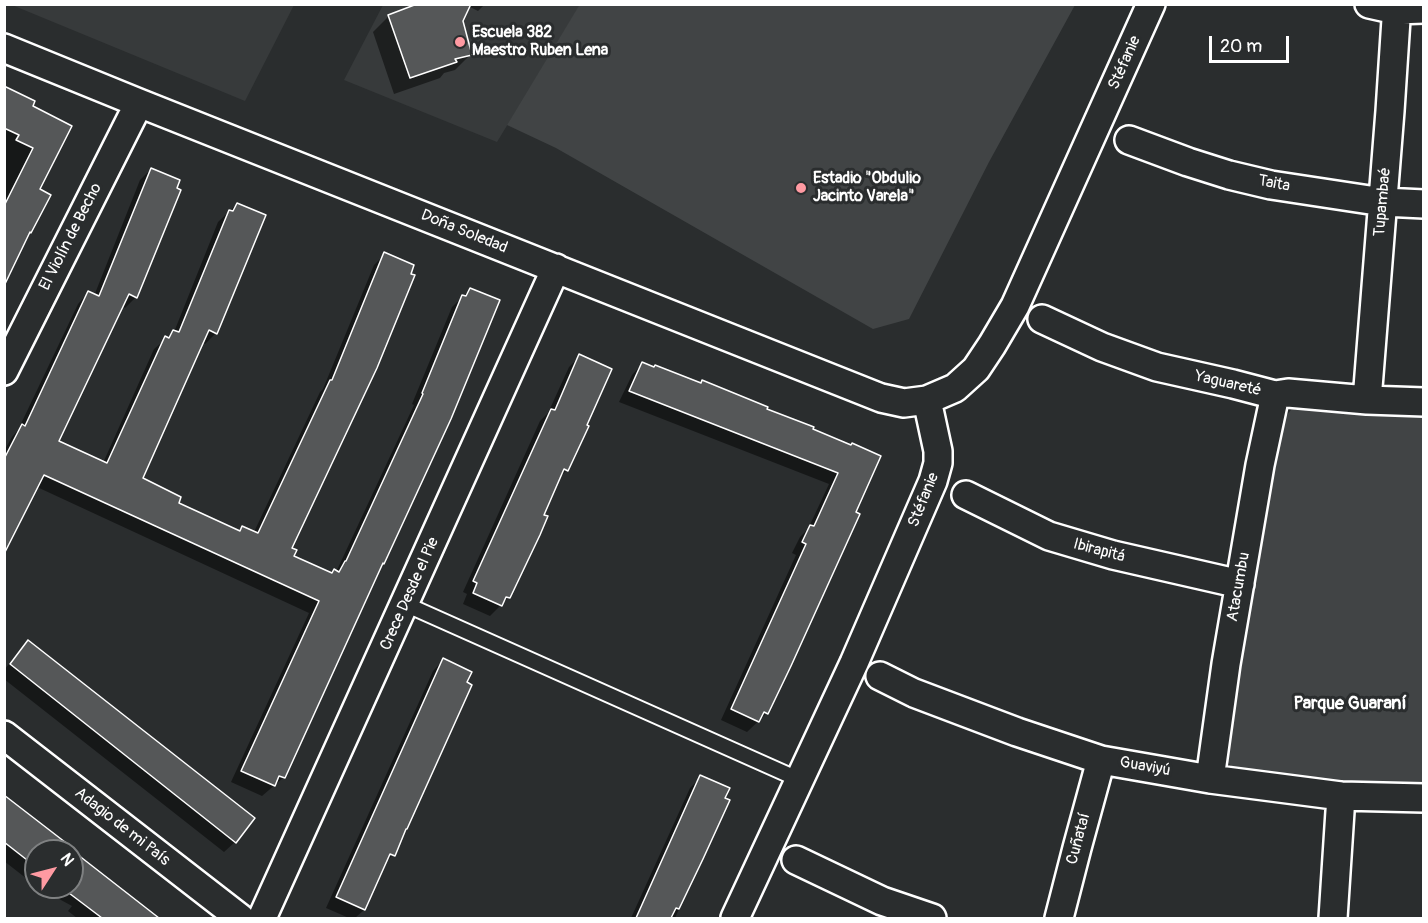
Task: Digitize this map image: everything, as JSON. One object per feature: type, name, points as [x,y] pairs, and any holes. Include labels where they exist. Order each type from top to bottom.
[{"type":"street","name":"Stéfanie","points":[[735,918],[854,663],[933,481],[938,463],[938,451],[927,400],[955,388],[975,369],[1015,306],[1151,4]]},
{"type":"street","points":[[1369,4],[1424,9]]},
{"type":"street","name":"Tupambaé","points":[[1367,400],[1396,7]]},
{"type":"street","name":"Doña Soledad","points":[[4,48],[881,398],[904,403],[927,400]]},
{"type":"street","name":"El Violín de Becho","points":[[4,371],[139,103]]},
{"type":"street","name":"Taita","points":[[1129,140],[1188,162],[1272,185],[1383,202],[1424,204]]},
{"type":"street","name":"Crece Desde el Pie","points":[[262,918],[556,268]]},
{"type":"street","name":"Yaguareté","points":[[1042,319],[1102,346],[1157,367],[1275,395],[1288,393],[1424,402]]},
{"type":"street","name":"Atacumbu","points":[[1209,779],[1260,465],[1275,395]]},
{"type":"street","name":"Ibirapitá","points":[[966,495],[1050,536],[1113,555],[1240,584]]},
{"type":"street","name":"Guaviyú","points":[[880,676],[914,693],[1101,760],[1209,779],[1341,796],[1424,798]]},
{"type":"street","name":"Adagio de mi País","points":[[4,735],[240,918]]},
{"type":"street","name":"Cuñataí","points":[[1059,918],[1101,760]]},
{"type":"street","points":[[1333,918],[1341,796]]},
{"type":"street","points":[[796,860],[882,901],[932,918]]},
{"type":"lane","points":[[405,604],[800,780]]},
{"type":"shaded area","points":[[294,4],[245,101],[12,5]]},
{"type":"shaded area","name":"Estadio \"Obdulio Jacinto Varela\"","points":[[580,4],[1075,5],[989,162],[909,319],[873,329],[556,148],[507,125]]},
{"type":"shaded area","name":"Escuela 382 Maestro Ruben Lena","points":[[383,5],[580,5],[497,142],[344,80]]},
{"type":"shaded area","points":[[1295,405],[1423,412],[1423,787],[1244,774],[1233,768],[1223,751],[1282,421]]},
{"type":"building","points":[[417,4],[471,4],[463,21],[472,55],[455,59],[457,62],[410,78],[388,15]]},
{"type":"building","points":[[4,86],[35,101],[33,106],[72,126],[40,189],[51,195],[4,286],[4,206],[33,148],[16,140],[19,135],[4,128]]},
{"type":"building","points":[[151,168],[180,180],[177,188],[181,190],[137,298],[129,294],[59,441],[107,463],[165,336],[169,338],[173,330],[179,332],[229,210],[233,211],[237,203],[266,215],[217,334],[209,330],[143,478],[181,497],[179,503],[240,531],[242,526],[258,533],[330,380],[332,380],[384,252],[414,265],[411,274],[415,275],[377,368],[292,548],[297,550],[294,556],[332,573],[334,569],[339,572],[346,561],[423,394],[462,295],[466,296],[470,288],[500,300],[451,419],[285,778],[279,776],[275,786],[241,771],[319,601],[44,475],[4,554],[4,459],[22,424],[25,426],[88,291],[99,296]]},
{"type":"building","points":[[579,354],[612,369],[587,425],[589,426],[568,471],[564,469],[544,515],[548,516],[540,535],[510,598],[506,597],[502,606],[473,593],[477,583],[473,581],[551,409],[555,410]]},
{"type":"building","points":[[642,362],[701,383],[702,380],[881,456],[856,512],[860,514],[791,666],[768,714],[764,712],[759,722],[731,709],[806,544],[802,542],[810,525],[814,526],[838,473],[629,391]]},
{"type":"building","points":[[28,640],[255,818],[236,843],[10,664]]},
{"type":"building","points":[[443,658],[472,672],[467,682],[472,685],[395,856],[390,854],[365,910],[336,897]]},
{"type":"building","points":[[700,775],[730,788],[725,798],[730,800],[679,909],[676,908],[671,918],[636,918]]},
{"type":"building","points":[[4,795],[61,839],[24,839],[24,858],[4,842]]},
{"type":"building","points":[[84,860],[159,918],[102,918],[77,899],[84,899]]},
{"type":"place","name":"Escuela 382 Maestro Ruben Lena","points":[[460,42]]},
{"type":"place","name":"Estadio \"Obdulio Jacinto Varela\"","points":[[801,188]]},
{"type":"district","name":"Parque Guaraní","points":[[1350,704]]}]
